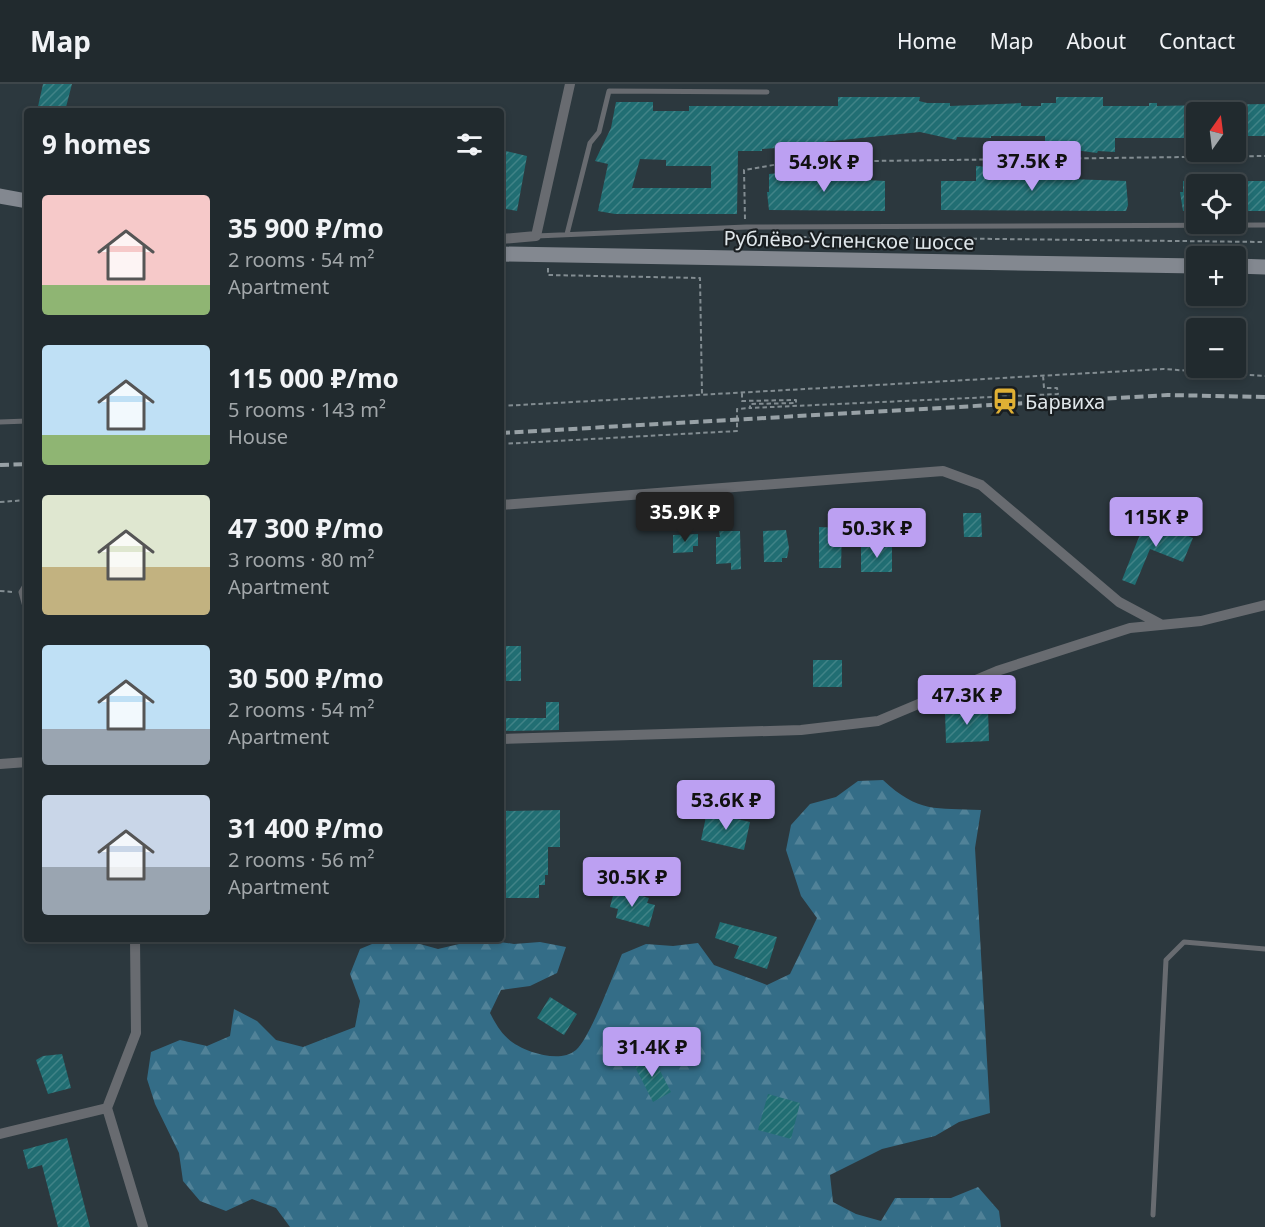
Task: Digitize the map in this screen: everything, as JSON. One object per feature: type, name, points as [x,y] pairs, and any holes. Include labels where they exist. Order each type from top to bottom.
[{"type":"main road","points":[[0,196],[24,200]]},
{"type":"main road","name":"Рублёво-Успенское шоссе","points":[[504,255],[1186,266]]},
{"type":"main road","points":[[1246,267],[1265,267]]},
{"type":"street","points":[[504,239],[536,236],[570,84]]},
{"type":"street","points":[[504,506],[944,471],[981,485],[1119,602],[1162,625]]},
{"type":"street","points":[[504,739],[801,730],[878,721],[998,671],[1130,628],[1201,621],[1265,605]]},
{"type":"street","points":[[0,764],[24,762]]},
{"type":"street","points":[[135,942],[136,1033],[107,1107],[143,1227]]},
{"type":"street","points":[[0,1134],[107,1107]]},
{"type":"lane","points":[[567,234],[590,143],[598,132],[609,91],[768,92]]},
{"type":"lane","points":[[536,236],[746,227],[1265,225]]},
{"type":"lane","points":[[0,422],[24,421]]},
{"type":"lane","points":[[24,587],[21,592],[24,603]]},
{"type":"lane","points":[[1153,1215],[1166,960],[1184,942],[1265,949]]},
{"type":"path","points":[[746,227],[744,171],[791,162],[1265,156]]},
{"type":"path","points":[[740,237],[853,237],[903,243],[910,238],[1265,242]]},
{"type":"path","points":[[548,262],[548,275],[700,278],[702,395]]},
{"type":"path","points":[[504,406],[1163,369],[1265,376]]},
{"type":"path","points":[[504,444],[737,431],[737,409],[1058,394],[1057,388],[1044,388],[1042,374]]},
{"type":"path","points":[[742,393],[742,402],[796,400],[796,403],[750,404],[750,408]]},
{"type":"path","points":[[0,502],[24,500]]},
{"type":"path","points":[[0,591],[21,592]]},
{"type":"green space","points":[[883,780],[895,791],[928,807],[981,810],[975,848],[990,1113],[959,1122],[935,1136],[882,1149],[830,1175],[833,1202],[856,1214],[881,1221],[895,1198],[951,1198],[978,1187],[999,1211],[1001,1227],[290,1227],[276,1208],[252,1199],[226,1211],[200,1201],[183,1181],[179,1153],[155,1104],[147,1079],[151,1052],[180,1040],[207,1046],[230,1036],[234,1009],[257,1021],[276,1040],[303,1047],[355,1027],[360,1001],[350,974],[360,949],[377,942],[413,942],[438,949],[467,942],[514,944],[540,942],[566,947],[557,973],[530,986],[501,990],[490,1013],[498,1027],[511,1041],[532,1052],[548,1056],[566,1055],[576,1050],[588,1033],[622,954],[646,944],[673,946],[698,943],[714,965],[767,985],[790,974],[817,918],[801,896],[786,850],[791,825],[810,804],[836,797],[858,781]]},
{"type":"building","points":[[43,84],[72,84],[66,108],[38,108]]},
{"type":"building","points":[[838,97],[920,97],[919,101],[950,103],[950,106],[1021,103],[1021,106],[1041,106],[1041,103],[1056,103],[1056,97],[1103,97],[1103,106],[1149,106],[1149,103],[1157,103],[1157,106],[1186,105],[1186,138],[1115,138],[1115,152],[1098,151],[1097,153],[1045,146],[1045,136],[957,137],[956,140],[920,132],[792,145],[792,147],[762,149],[762,151],[738,151],[737,214],[615,214],[598,211],[608,164],[595,161],[611,128],[616,102],[653,102],[653,111],[689,111],[689,106],[838,106]],"holes":[[[640,159],[666,160],[666,166],[711,166],[711,188],[632,188]]]},
{"type":"building","points":[[1246,104],[1265,104],[1265,136],[1246,136]]},
{"type":"building","points":[[504,151],[527,156],[517,211],[504,209]]},
{"type":"building","points":[[988,165],[1069,175],[1069,179],[1126,181],[1128,205],[1126,211],[941,210],[941,181],[976,181],[976,166],[988,167]]},
{"type":"building","points":[[827,168],[827,178],[885,181],[885,211],[769,210],[767,192],[769,192],[769,174]]},
{"type":"building","points":[[1186,180],[1186,211],[1183,211],[1180,192],[1183,192],[1183,181]]},
{"type":"building","points":[[1246,181],[1265,181],[1265,211],[1246,211]]},
{"type":"building","points":[[963,513],[981,513],[982,537],[964,537]]},
{"type":"building","points":[[1146,519],[1193,538],[1183,562],[1150,549],[1135,585],[1122,580]]},
{"type":"building","points":[[819,527],[842,528],[841,568],[819,568]]},
{"type":"building","points":[[786,530],[789,548],[787,558],[782,558],[782,562],[764,562],[763,531]]},
{"type":"building","points":[[719,531],[740,531],[741,569],[731,570],[731,563],[716,564],[716,537],[720,537]]},
{"type":"building","points":[[698,534],[698,546],[693,546],[693,552],[673,553],[673,535]]},
{"type":"building","points":[[892,545],[892,572],[861,572],[861,546]]},
{"type":"building","points":[[504,646],[521,646],[521,681],[504,681]]},
{"type":"building","points":[[813,660],[842,660],[842,687],[813,687]]},
{"type":"building","points":[[546,702],[559,702],[559,730],[504,731],[504,718],[546,718]]},
{"type":"building","points":[[988,709],[989,741],[946,743],[945,711]]},
{"type":"building","points":[[560,810],[560,847],[548,847],[548,875],[545,875],[545,885],[539,885],[539,898],[504,898],[504,811]]},
{"type":"building","points":[[707,812],[750,822],[744,850],[701,840]]},
{"type":"building","points":[[615,888],[649,898],[647,903],[655,905],[649,927],[616,918],[618,909],[610,907]]},
{"type":"building","points":[[720,922],[777,937],[767,969],[734,958],[739,946],[715,938]]},
{"type":"building","points":[[550,997],[577,1014],[564,1035],[537,1018]]},
{"type":"building","points":[[651,1053],[671,1092],[653,1102],[633,1063]]},
{"type":"building","points":[[62,1054],[71,1088],[48,1094],[36,1060],[43,1056]]},
{"type":"building","points":[[768,1094],[800,1103],[791,1139],[758,1130]]},
{"type":"building","points":[[67,1138],[90,1227],[58,1227],[42,1165],[28,1169],[23,1150]]},
{"type":"railway","points":[[504,433],[1168,395],[1265,397]]},
{"type":"railway","points":[[0,465],[24,464]]},
{"type":"place","name":"Барвиха","points":[[1005,401]]}]
